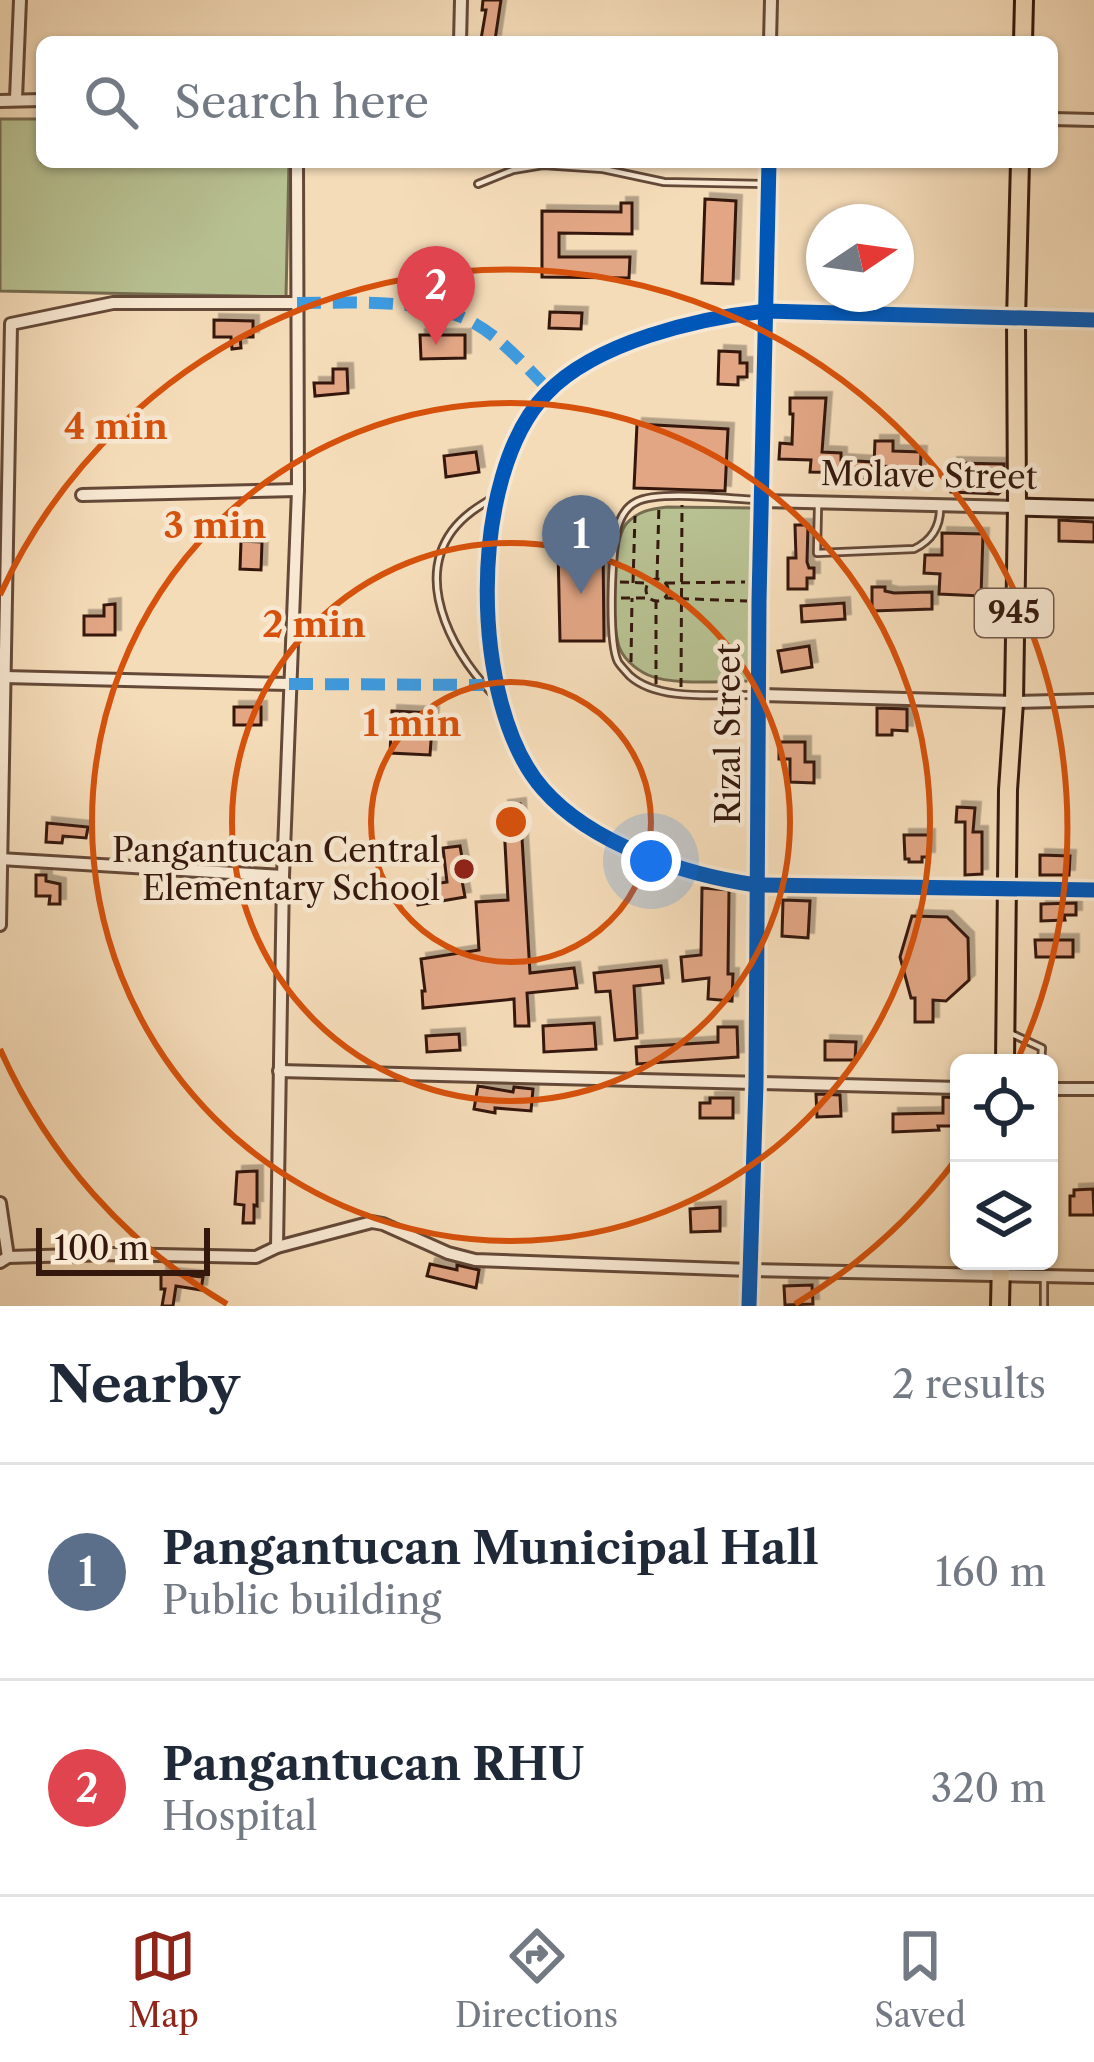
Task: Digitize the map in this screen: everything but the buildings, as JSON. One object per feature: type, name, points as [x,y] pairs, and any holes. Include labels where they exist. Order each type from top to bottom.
[{"type":"main road","points":[[1023,36],[1024,0]]},
{"type":"main road","name":"945","points":[[1005,1054],[1021,168]]},
{"type":"main road","points":[[1000,1306],[1001,1270]]},
{"type":"street","points":[[16,99],[20,0]]},
{"type":"street","points":[[460,36],[461,0]]},
{"type":"street","points":[[770,36],[771,0]]},
{"type":"street","points":[[0,100],[36,100]]},
{"type":"street","points":[[1058,119],[1094,120]]},
{"type":"street","points":[[277,1246],[283,876],[298,490],[298,168]]},
{"type":"street","name":"Rizal Street","points":[[748,1306],[756,1084],[759,582],[769,168]]},
{"type":"street","points":[[0,925],[6,346],[11,324],[92,306],[137,302],[297,303]]},
{"type":"street","points":[[1094,320],[766,311],[668,329],[604,355],[549,390],[519,433],[496,496],[486,603],[502,703],[526,766],[543,790],[605,836],[666,863],[720,880],[757,885],[1094,890]]},
{"type":"street","points":[[82,495],[298,490]]},
{"type":"street","name":"Molave Street","points":[[763,501],[1094,509]]},
{"type":"street","points":[[4,677],[289,684]]},
{"type":"street","points":[[758,695],[1094,700]]},
{"type":"street","points":[[1,859],[283,876]]},
{"type":"street","points":[[279,1071],[950,1088]]},
{"type":"street","points":[[1058,1089],[1094,1089]]},
{"type":"street","points":[[0,1203],[4,1259],[111,1254],[244,1258],[372,1222],[475,1260],[750,1270],[950,1268]]},
{"type":"street","points":[[1012,1270],[1094,1277]]},
{"type":"lane","points":[[478,184],[525,168]]},
{"type":"lane","points":[[588,168],[664,182],[768,184]]},
{"type":"lane","points":[[496,496],[467,514],[451,532],[440,552],[437,574],[441,607],[455,642],[502,703]]},
{"type":"lane","points":[[758,695],[656,692],[630,676],[613,646],[613,582],[620,519],[635,502],[659,496],[763,501]]},
{"type":"lane","points":[[818,502],[818,553],[914,548],[941,521],[940,506]]},
{"type":"lane","points":[[1005,1031],[1042,1048],[1042,1054]]},
{"type":"lane","points":[[1044,1276],[1044,1306]]},
{"type":"path","points":[[657,579],[659,496]]},
{"type":"path","points":[[682,497],[682,693]]},
{"type":"path","points":[[632,583],[635,502]]},
{"type":"path","points":[[613,582],[657,579]]},
{"type":"path","points":[[657,579],[681,584],[759,582]]},
{"type":"path","points":[[649,583],[649,598]]},
{"type":"path","points":[[665,598],[666,583]]},
{"type":"path","points":[[613,598],[656,602]]},
{"type":"path","points":[[630,676],[632,598]]},
{"type":"path","points":[[656,602],[665,598],[759,601]]},
{"type":"path","points":[[656,602],[656,692]]},
{"type":"green space","points":[[0,119],[36,119],[36,168],[289,168],[286,297],[0,291]]},
{"type":"green space","points":[[667,507],[755,508],[750,681],[658,678],[634,666],[620,648],[614,600],[621,533],[635,516]]},
{"type":"marked path","points":[[297,303],[387,304],[454,314],[493,336],[549,390]]},
{"type":"marked path","points":[[289,684],[484,685]]},
{"type":"cycle path","points":[[749,1306],[769,168]]},
{"type":"cycle path","points":[[1094,320],[766,311],[680,327],[620,346],[568,375],[547,393],[521,430],[502,477],[491,532],[487,590],[501,703],[519,751],[543,789],[563,809],[613,841],[700,874],[756,885],[1094,890]]},
{"type":"place","name":"Pangantucan RHU","points":[[436,345]]},
{"type":"place","name":"Pangantucan Municipal Hall","points":[[581,594]]},
{"type":"place","name":"Pangantucan Central Elementary School","points":[[464,869]]}]
